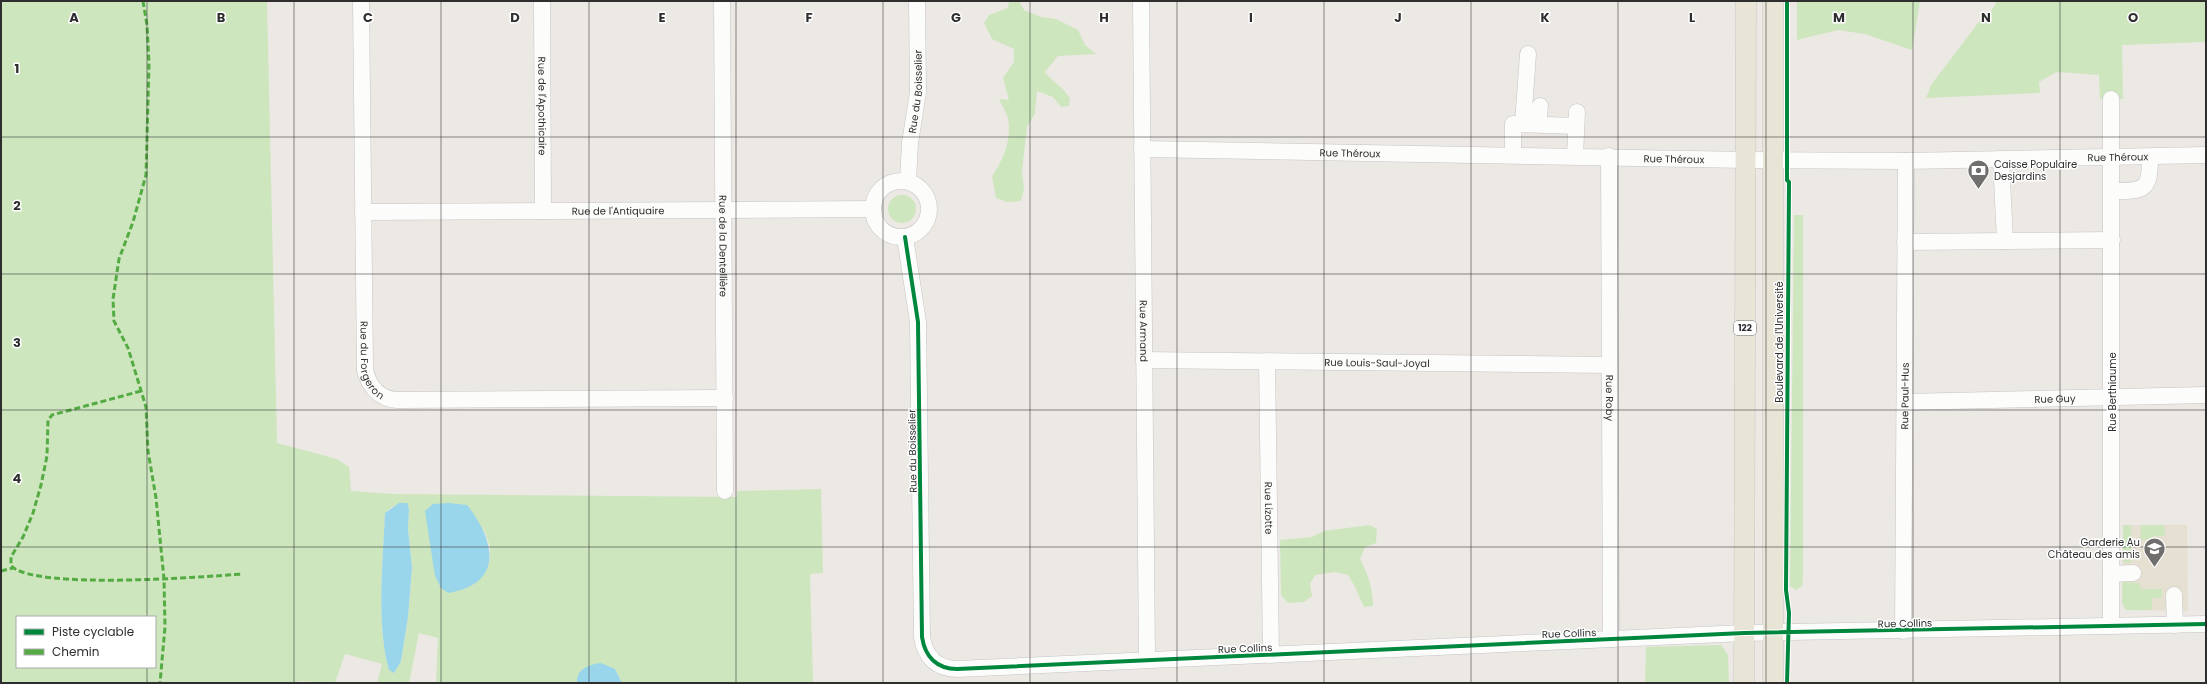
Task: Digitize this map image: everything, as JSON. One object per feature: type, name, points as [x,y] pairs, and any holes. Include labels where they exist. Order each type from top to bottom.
[{"type":"main road","name":"122","points":[[1744,683],[1746,1]]},
{"type":"main road","name":"Boulevard de l'Université","points":[[1773,1],[1773,683]]},
{"type":"street","name":"Rue du Forgeron","points":[[361,1],[365,370],[370,385],[381,396],[397,400],[725,398]]},
{"type":"street","name":"Rue de l'Apothicaire","points":[[542,1],[543,211]]},
{"type":"street","name":"Rue de la Dentellière","points":[[722,1],[725,491]]},
{"type":"street","name":"Rue du Boisselier","points":[[908,181],[909,157],[918,92],[917,1]]},
{"type":"street","name":"Rue Armand","points":[[1142,1],[1147,660]]},
{"type":"street","points":[[1528,54],[1531,124]]},
{"type":"street","name":"Rue Berthiaume","points":[[2111,99],[2111,626]]},
{"type":"street","points":[[1531,124],[1540,106]]},
{"type":"street","points":[[1513,155],[1513,124],[1531,124],[1577,119],[1575,156]]},
{"type":"street","name":"Rue Théroux","points":[[1142,149],[1609,156],[1746,160],[1906,161],[2206,156]]},
{"type":"street","name":"Rue Roby","points":[[1609,156],[1611,639]]},
{"type":"street","points":[[2112,191],[2136,190],[2148,184],[2150,178],[2150,157]]},
{"type":"street","points":[[2001,159],[2005,241]]},
{"type":"street","name":"Rue Paul-Hus","points":[[1903,631],[1906,161]]},
{"type":"street","points":[[893,181],[908,181],[922,188],[926,195],[930,210],[925,225],[920,231],[905,237],[897,237],[883,230],[874,217],[873,210],[876,195],[881,189],[893,181]]},
{"type":"street","name":"Rue de l'Antiquaire","points":[[363,212],[873,210]]},
{"type":"street","name":"Rue du Boisselier","points":[[905,237],[918,322],[922,637],[925,648],[934,662]]},
{"type":"street","points":[[1905,242],[2112,240]]},
{"type":"street","name":"Rue Louis-Saul-Joyal","points":[[1144,360],[1609,365]]},
{"type":"street","name":"Rue Lizotte","points":[[1267,361],[1270,655]]},
{"type":"street","name":"Rue Guy","points":[[1905,402],[2206,395]]},
{"type":"street","points":[[2111,574],[2133,573]]},
{"type":"street","points":[[2174,595],[2175,625]]},
{"type":"street","name":"Rue Collins","points":[[934,662],[945,668],[957,669],[1744,634],[2206,624]]},
{"type":"shaded area","name":"Garderie Au Château des amis","points":[[2123,525],[2187,525],[2188,611],[2126,610],[2124,608],[2122,603]]},
{"type":"green space","points":[[1,1],[267,1],[277,443],[337,459],[349,467],[351,491],[394,494],[737,497],[737,491],[821,489],[823,573],[810,574],[813,683],[622,683],[615,669],[577,679],[577,683],[436,683],[438,638],[419,633],[409,683],[377,683],[382,664],[345,654],[335,683],[299,681],[298,683],[1,683]],"holes":[[[393,506],[409,509],[408,529],[412,567],[408,617],[401,661],[394,672],[389,670],[385,652],[381,613],[385,513]],[[483,528],[490,546],[489,566]]]},
{"type":"green space","points":[[1009,1],[1019,1],[1024,10],[1041,17],[1056,19],[1078,30],[1085,45],[1096,54],[1058,56],[1045,72],[1067,94],[1070,99],[1069,106],[1061,107],[1053,97],[1037,91],[1035,114],[1027,127],[1022,171],[1024,189],[1021,201],[1007,202],[996,198],[992,176],[1000,164],[1008,142],[1008,119],[999,99],[1009,100],[1003,78],[1014,62],[1014,49],[992,39],[984,23],[989,15],[1008,8]]},
{"type":"green space","points":[[1797,1],[1920,1],[1912,50],[1865,34],[1838,30],[1797,40]]},
{"type":"green space","points":[[1997,1],[2206,1],[2206,42],[2122,45],[2123,99],[2100,99],[2099,75],[2057,72],[2039,82],[2040,93],[1926,98],[1931,85],[1985,14],[1989,15]]},
{"type":"green space","points":[[902,195],[912,199],[916,209],[912,219],[902,223],[892,219],[888,209],[892,199]]},
{"type":"green space","points":[[1794,215],[1803,215],[1803,575],[1802,586],[1796,590],[1790,586]]},
{"type":"green space","points":[[1370,525],[1377,529],[1376,543],[1365,547],[1360,559],[1370,582],[1373,606],[1364,607],[1348,575],[1335,572],[1315,575],[1310,584],[1312,596],[1304,602],[1288,603],[1281,595],[1280,540],[1312,537],[1324,531]]},
{"type":"green space","points":[[2123,525],[2131,525],[2131,563],[2123,562]]},
{"type":"green space","points":[[2141,525],[2164,525],[2165,536],[2153,536],[2153,539],[2140,540]]},
{"type":"green space","points":[[2122,582],[2140,583],[2141,589],[2162,589],[2162,598],[2153,598],[2151,610],[2126,610],[2122,603]]},
{"type":"green space","points":[[1721,645],[1728,655],[1729,683],[1645,683],[1646,647]]},
{"type":"water","points":[[399,503],[407,503],[409,509],[408,529],[412,567],[408,617],[401,661],[394,673],[389,670],[385,652],[381,613],[381,592],[385,513]]},
{"type":"water","points":[[449,503],[467,505],[477,518],[484,532],[488,546],[489,559],[486,570],[479,580],[466,588],[448,593],[441,588],[435,576],[425,511],[433,504]]},
{"type":"water","points":[[601,663],[615,669],[622,683],[577,683],[577,678],[584,668]]},
{"type":"marked path","points":[[143,1],[147,25],[149,63],[146,175],[133,222],[119,259],[113,299],[114,321],[128,348],[146,407],[148,451],[156,498],[164,579],[165,627],[160,683]]},
{"type":"marked path","points":[[141,391],[52,415],[48,420],[47,456],[41,485],[33,513],[23,537],[11,557],[11,566],[26,573],[52,578],[85,580],[158,579],[242,574]]},
{"type":"marked path","points":[[1,571],[13,568]]},
{"type":"cycle path","points":[[1787,1],[1787,180],[1789,182],[1786,590],[1789,613],[1787,683]]},
{"type":"cycle path","points":[[905,237],[918,322],[922,637],[929,656],[944,667],[957,669],[1744,633],[2206,624]]},
{"type":"place","name":"Caisse Populaire Desjardins","points":[[1979,190]]},
{"type":"place","name":"Garderie Au Château des amis","points":[[2155,568]]}]
